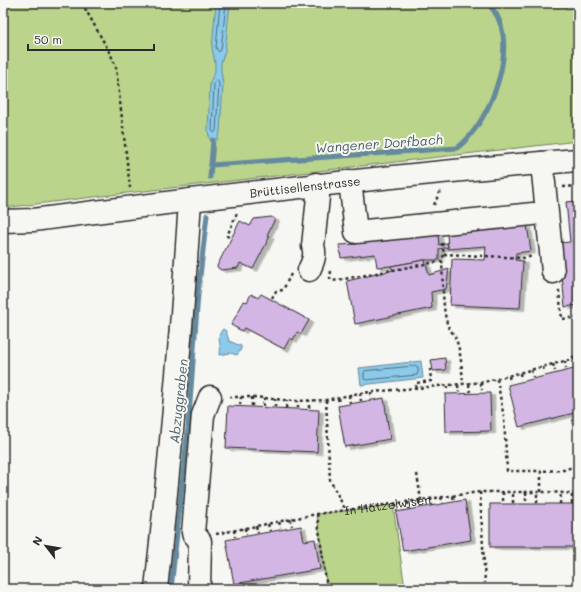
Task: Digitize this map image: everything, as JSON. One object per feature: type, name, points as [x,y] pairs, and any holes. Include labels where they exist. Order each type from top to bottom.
[{"type":"street","name":"Brüttisellenstrasse","points":[[3,220],[34,220],[316,184],[542,162],[578,160]]},
{"type":"street","points":[[542,162],[557,278]]},
{"type":"street","points":[[350,181],[356,232],[533,214]]},
{"type":"street","points":[[309,270],[313,262],[315,252],[313,246],[318,197],[316,184]]},
{"type":"street","points":[[156,589],[176,401],[190,200]]},
{"type":"street","name":"Brüttisellenstrasse","points":[[3,233],[34,220]]},
{"type":"street","points":[[199,589],[200,541],[193,534],[203,415],[210,397]]},
{"type":"path","points":[[82,3],[111,55],[116,67],[130,193]]},
{"type":"path","points":[[229,237],[227,236],[238,213]]},
{"type":"path","points":[[440,224],[444,254],[442,261],[445,314],[448,326],[456,338],[462,364],[463,384]]},
{"type":"path","points":[[444,254],[525,258],[535,256]]},
{"type":"path","points":[[332,264],[330,278],[333,281],[442,261]]},
{"type":"path","points":[[557,278],[562,291],[559,291],[562,318],[578,317]]},
{"type":"path","points":[[210,397],[252,397],[298,401],[326,400],[360,393],[481,383],[565,362],[578,354]]},
{"type":"path","points":[[574,357],[577,366]]},
{"type":"path","points":[[565,362],[566,368]]},
{"type":"path","points":[[553,364],[554,371]]},
{"type":"path","points":[[543,367],[544,374]]},
{"type":"path","points":[[416,388],[416,383],[431,381],[430,369]]},
{"type":"path","points":[[531,370],[533,377]]},
{"type":"path","points":[[520,373],[522,379]]},
{"type":"path","points":[[509,376],[510,382]]},
{"type":"path","points":[[497,379],[504,418],[507,471],[564,470],[578,465]]},
{"type":"path","points":[[481,383],[482,390]]},
{"type":"path","points":[[469,384],[470,392]]},
{"type":"path","points":[[458,385],[459,392]]},
{"type":"path","points":[[447,386],[447,392]]},
{"type":"path","points":[[371,392],[372,398]]},
{"type":"path","points":[[360,393],[361,401]]},
{"type":"path","points":[[349,396],[350,403]]},
{"type":"path","points":[[240,405],[241,397]]},
{"type":"path","points":[[252,397],[252,406]]},
{"type":"path","points":[[263,406],[264,398]]},
{"type":"path","points":[[338,398],[339,404]]},
{"type":"path","points":[[275,399],[275,407]]},
{"type":"path","points":[[286,408],[287,400]]},
{"type":"path","points":[[309,400],[309,408]]},
{"type":"path","points":[[326,400],[330,480],[346,511]]},
{"type":"path","points":[[298,401],[298,408]]},
{"type":"path","points":[[537,503],[542,471]]},
{"type":"path","points":[[417,474],[420,507]]},
{"type":"path","points":[[480,492],[485,583]]},
{"type":"path","name":"In Hätzelwisen","points":[[200,541],[219,533],[290,519],[431,498],[480,492],[539,492],[578,494]]},
{"type":"path","points":[[503,492],[503,503]]},
{"type":"path","points":[[513,492],[513,504]]},
{"type":"path","points":[[526,492],[526,504]]},
{"type":"path","points":[[560,504],[561,493]]},
{"type":"path","points":[[572,494],[572,504]]},
{"type":"path","points":[[453,496],[454,501]]},
{"type":"path","points":[[441,497],[443,503]]},
{"type":"path","points":[[431,498],[432,505]]},
{"type":"path","points":[[408,502],[409,509]]},
{"type":"path","points":[[396,504],[398,511]]},
{"type":"path","points":[[317,514],[327,589]]},
{"type":"path","points":[[290,519],[292,526]]},
{"type":"path","points":[[279,522],[280,528]]},
{"type":"path","points":[[268,524],[270,531]]},
{"type":"path","points":[[256,526],[258,533]]},
{"type":"path","points":[[245,528],[246,535]]},
{"type":"path","points":[[234,530],[235,537]]},
{"type":"green space","points":[[3,3],[565,3],[566,9],[578,8],[578,141],[3,208]]},
{"type":"green space","points":[[393,505],[405,589],[327,589],[317,514]]},
{"type":"water","points":[[216,3],[230,3],[225,51],[221,63],[223,84],[220,132],[217,140],[210,140],[208,131],[210,83],[215,71],[212,48]]},
{"type":"water","points":[[223,329],[226,331],[229,341],[241,346],[241,349],[237,355],[230,353],[220,355],[219,337]]},
{"type":"water","points":[[421,361],[423,378],[361,385],[359,368]]},
{"type":"building","points":[[578,201],[578,305],[565,307],[559,243],[570,242],[566,202]]},
{"type":"building","points":[[271,217],[275,219],[267,235],[270,236],[253,269],[240,263],[238,268],[221,270],[218,268],[217,266],[240,221],[250,226],[254,219]]},
{"type":"building","points":[[527,225],[531,251],[516,253],[515,260],[523,261],[520,308],[450,305],[452,259],[485,260],[486,246],[448,249],[447,234]]},
{"type":"building","points":[[438,234],[439,245],[447,243],[448,247],[439,249],[439,260],[424,260],[377,267],[375,254],[341,258],[339,245],[357,244],[359,241]]},
{"type":"building","points":[[425,260],[429,275],[449,269],[446,289],[431,292],[432,308],[355,324],[347,281],[393,270],[391,266]]},
{"type":"building","points":[[251,294],[258,298],[261,294],[309,320],[301,334],[297,332],[293,340],[290,338],[284,349],[244,328],[242,331],[231,325],[244,301],[247,302]]},
{"type":"building","points":[[445,358],[446,370],[433,371],[431,360]]},
{"type":"building","points":[[578,368],[578,412],[519,427],[508,385]]},
{"type":"building","points":[[490,393],[491,431],[446,432],[445,394]]},
{"type":"building","points":[[384,398],[390,439],[345,447],[338,406]]},
{"type":"building","points":[[228,406],[319,410],[317,452],[226,448]]},
{"type":"building","points":[[465,500],[471,540],[403,551],[396,512]]},
{"type":"building","points":[[490,504],[578,504],[578,547],[490,547]]},
{"type":"building","points":[[301,526],[304,541],[315,539],[320,569],[234,584],[226,540]]},
{"type":"waterway","name":"Wangener Dorfbach","points":[[211,165],[457,148],[470,136],[481,119],[491,100],[499,78],[503,57],[503,36],[498,18],[487,3]]},
{"type":"waterway","name":"Abzuggraben","points":[[210,177],[213,140]]},
{"type":"waterway","name":"Abzuggraben","points":[[171,589],[188,429],[198,294],[207,215]]}]
